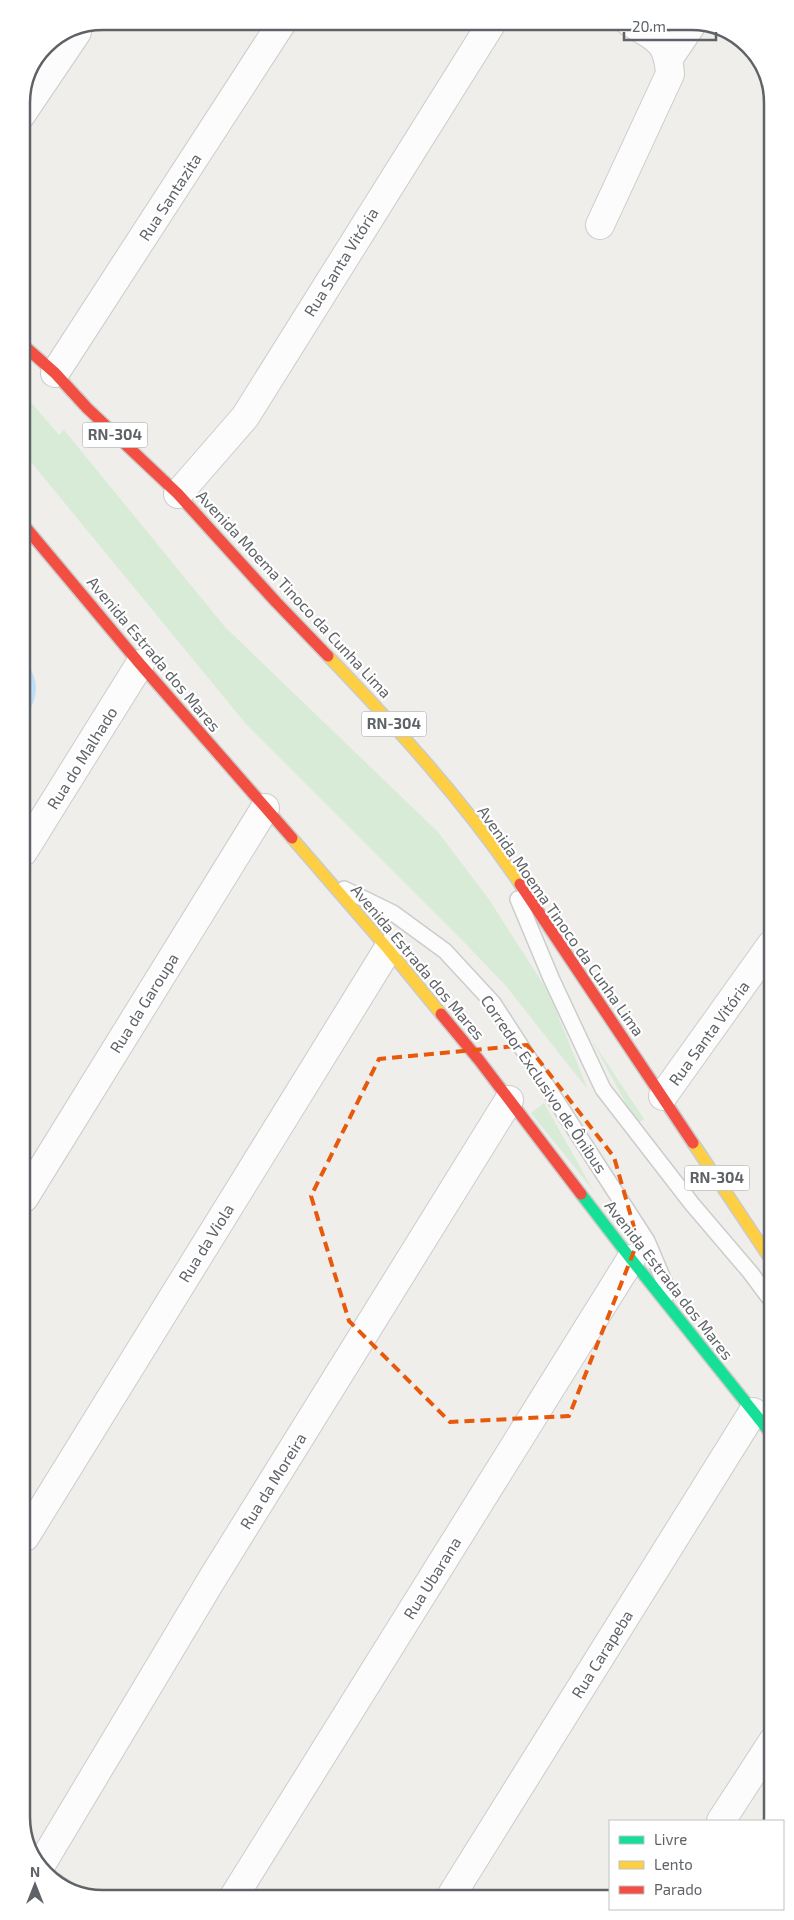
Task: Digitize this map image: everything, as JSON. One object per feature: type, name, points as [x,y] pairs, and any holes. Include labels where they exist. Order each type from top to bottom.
[{"type":"main road","name":"Avenida Moema Tinoco da Cunha Lima","points":[[30,351],[55,373],[87,408],[178,494],[276,602],[397,728],[501,856],[664,1096],[764,1249]]},
{"type":"main road","name":"Avenida Estrada dos Mares","points":[[30,533],[140,664],[388,949],[479,1060],[631,1259],[764,1425]]},
{"type":"street","name":"Rua Santazita","points":[[55,373],[277,30]]},
{"type":"street","name":"Rua Santa Vitória","points":[[178,494],[245,417],[487,30]]},
{"type":"street","points":[[600,225],[670,74],[669,58],[664,46],[642,30]]},
{"type":"street","points":[[669,58],[688,30]]},
{"type":"street","points":[[30,103],[74,37]]},
{"type":"street","name":"Rua do Malhado","points":[[30,841],[140,664]]},
{"type":"street","name":"Rua da Garoupa","points":[[30,1188],[265,808]]},
{"type":"street","name":"Rua da Viola","points":[[30,1529],[388,949]]},
{"type":"street","name":"Rua Santa Vitória","points":[[664,1096],[764,956]]},
{"type":"street","name":"Rua da Moreira","points":[[44,1860],[212,1579],[509,1100]]},
{"type":"street","name":"Rua Ubarana","points":[[238,1890],[631,1259]]},
{"type":"street","name":"Rua Carapeba","points":[[455,1890],[753,1412]]},
{"type":"street","points":[[722,1820],[764,1754]]},
{"type":"lane","points":[[501,856],[552,978],[603,1089],[692,1204],[764,1290]]},
{"type":"lane","name":"Corredor Exclusivo de Ônibus","points":[[330,882],[393,913],[445,951],[493,1003],[647,1241],[678,1318]]},
{"type":"highlighted area","points":[[527,1045],[614,1157],[638,1241],[569,1416],[450,1422],[349,1321],[311,1196],[379,1059]]},
{"type":"green space","points":[[30,401],[59,435],[64,430],[225,627],[438,832],[488,898],[549,993],[588,1090],[506,986],[246,724],[30,461]]},
{"type":"green space","points":[[591,1039],[644,1119],[637,1124]]},
{"type":"green space","points":[[544,1103],[593,1190],[531,1113]]},
{"type":"water","points":[[30,669],[36,691],[30,710]]},
{"type":"traffic: fast","points":[[581,1194],[764,1425]]},
{"type":"traffic: slow","points":[[328,656],[379,710],[453,794],[499,853],[520,884]]},
{"type":"traffic: slow","points":[[292,838],[388,949],[441,1014]]},
{"type":"traffic: slow","points":[[693,1143],[764,1250]]},
{"type":"traffic: jam","points":[[30,351],[55,373],[87,408],[178,494],[328,656]]},
{"type":"traffic: jam","points":[[30,533],[140,664],[292,838]]},
{"type":"traffic: jam","points":[[520,884],[693,1143]]},
{"type":"traffic: jam","points":[[441,1014],[479,1060],[581,1194]]}]
